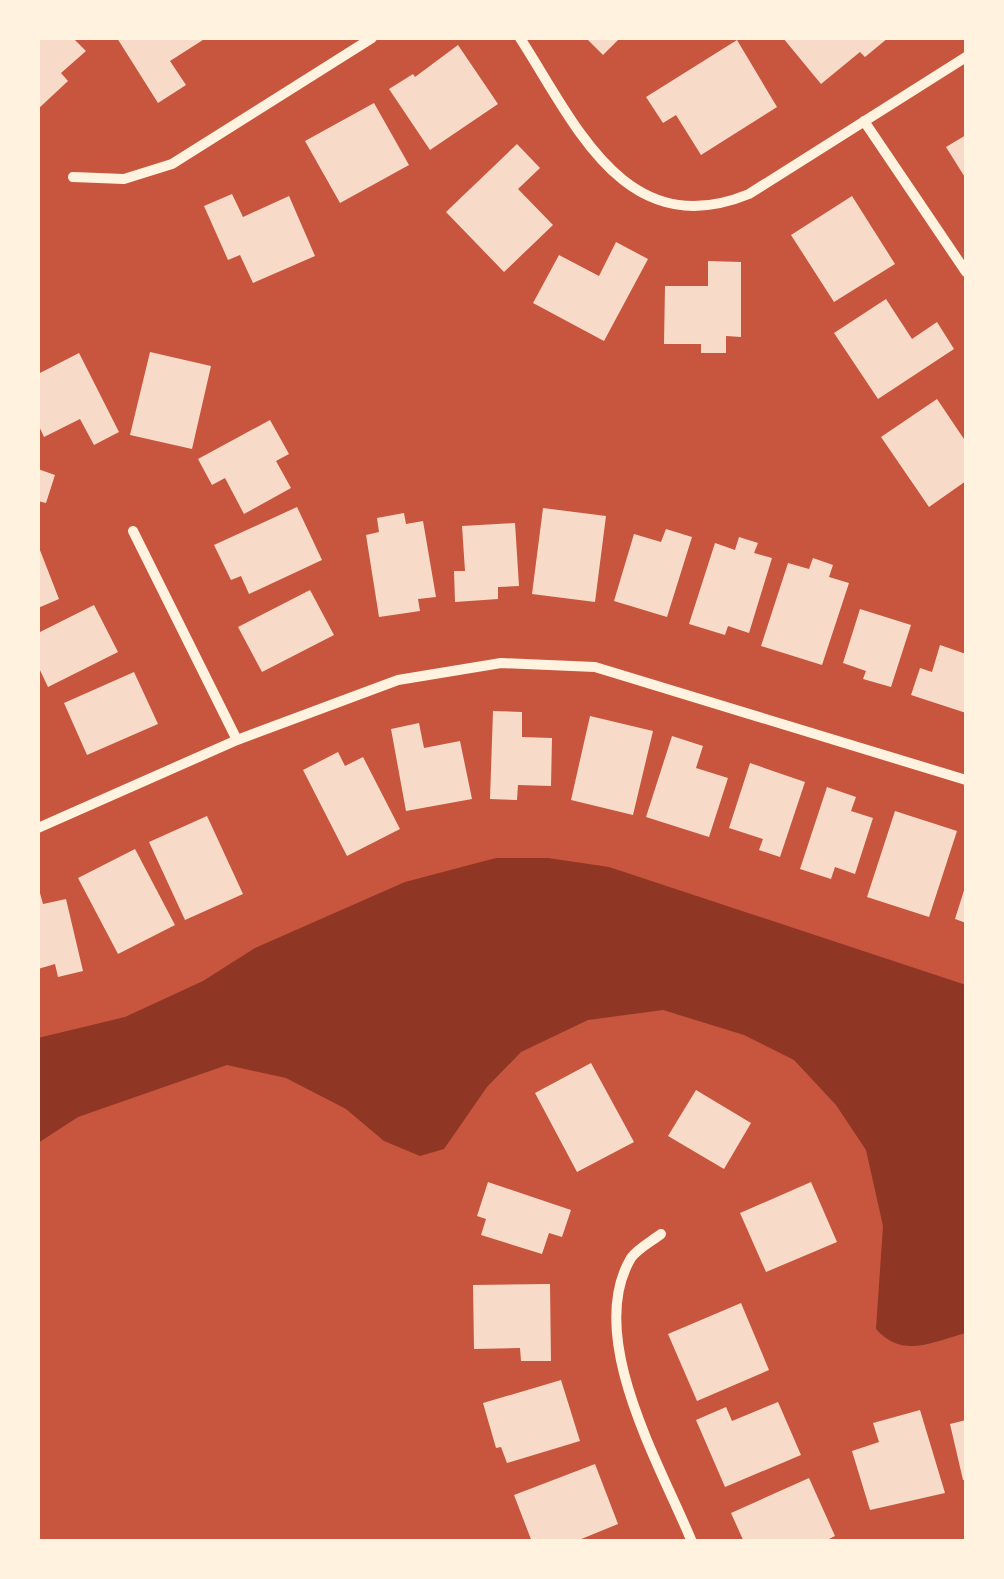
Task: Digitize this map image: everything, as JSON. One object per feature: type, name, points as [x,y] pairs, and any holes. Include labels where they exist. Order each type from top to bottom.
[{"type":"street","points":[[73,177],[124,180],[172,164],[372,38]]},
{"type":"street","points":[[520,38],[596,156],[620,180],[666,202],[700,206],[750,194],[966,57]]},
{"type":"street","points":[[864,121],[966,272]]},
{"type":"street","points":[[133,530],[237,740]]},
{"type":"street","points":[[38,828],[237,740],[398,680],[502,662],[594,667],[966,780]]},
{"type":"street","points":[[661,1234],[632,1257],[613,1317],[623,1376],[692,1542]]},
{"type":"shaded area","points":[[496,858],[548,858],[609,867],[966,985],[966,1333],[907,1346],[886,1338],[876,1329],[883,1226],[866,1150],[836,1105],[794,1060],[744,1035],[663,1010],[588,1020],[521,1052],[487,1087],[444,1149],[420,1156],[384,1141],[346,1109],[286,1078],[227,1065],[78,1117],[38,1143],[38,1038],[125,1017],[203,981],[255,948],[405,882]]},
{"type":"building","points":[[38,38],[73,38],[86,51],[61,73],[68,81],[38,109]]},
{"type":"building","points":[[117,38],[206,38],[170,61],[186,85],[158,103]]},
{"type":"building","points":[[586,38],[620,38],[603,55]]},
{"type":"building","points":[[783,38],[888,38],[865,57],[860,52],[821,84]]},
{"type":"building","points":[[737,40],[777,107],[701,155],[676,115],[663,123],[646,97]]},
{"type":"building","points":[[458,45],[498,104],[430,150],[389,89],[413,74],[415,77]]},
{"type":"building","points":[[374,103],[409,165],[340,203],[305,141]]},
{"type":"building","points":[[966,135],[966,179],[946,147]]},
{"type":"building","points":[[517,144],[540,168],[518,189],[553,225],[504,272],[446,212]]},
{"type":"building","points":[[232,194],[243,217],[289,196],[315,256],[253,283],[240,255],[228,260],[204,206]]},
{"type":"building","points":[[852,196],[895,264],[834,302],[791,235]]},
{"type":"building","points":[[616,242],[648,259],[604,341],[533,303],[559,255],[599,276]]},
{"type":"building","points":[[708,261],[741,262],[741,337],[726,336],[726,353],[701,353],[701,344],[664,344],[665,286],[708,286]]},
{"type":"building","points":[[886,299],[912,339],[937,322],[954,349],[878,399],[834,333]]},
{"type":"building","points":[[150,352],[211,366],[192,449],[130,435]]},
{"type":"building","points":[[79,353],[119,432],[94,445],[80,419],[44,437],[38,424],[38,374]]},
{"type":"building","points":[[937,399],[966,442],[966,481],[929,507],[881,437]]},
{"type":"building","points":[[270,420],[289,454],[276,461],[291,488],[244,514],[225,478],[212,485],[198,459]]},
{"type":"building","points":[[38,469],[55,475],[46,503],[38,501]]},
{"type":"building","points":[[297,507],[322,560],[249,594],[241,576],[231,580],[214,545]]},
{"type":"building","points":[[543,508],[606,516],[595,602],[532,594]]},
{"type":"building","points":[[404,513],[406,524],[423,521],[436,597],[418,599],[420,611],[379,617],[366,535],[379,532],[377,518]]},
{"type":"building","points":[[515,523],[519,586],[498,587],[498,599],[455,602],[454,571],[465,571],[462,526]]},
{"type":"building","points":[[666,529],[692,537],[667,617],[614,601],[634,534],[661,542]]},
{"type":"building","points":[[739,537],[758,543],[754,553],[772,558],[749,633],[728,626],[725,635],[689,624],[715,543],[735,550]]},
{"type":"building","points":[[38,545],[59,599],[38,608]]},
{"type":"building","points":[[813,558],[833,565],[829,577],[849,583],[822,665],[761,646],[788,563],[809,569]]},
{"type":"building","points":[[310,590],[334,635],[262,672],[238,627]]},
{"type":"building","points":[[94,605],[118,652],[48,687],[38,666],[38,633]]},
{"type":"building","points":[[860,609],[911,625],[891,687],[863,679],[866,671],[843,663]]},
{"type":"building","points":[[940,645],[966,654],[966,713],[911,695],[920,668],[932,672]]},
{"type":"building","points":[[134,672],[158,724],[87,755],[64,703]]},
{"type":"building","points":[[493,711],[522,712],[522,737],[552,738],[551,786],[518,785],[517,800],[490,799]]},
{"type":"building","points":[[590,716],[653,731],[633,815],[571,800]]},
{"type":"building","points":[[419,723],[424,748],[460,741],[472,799],[406,811],[391,729]]},
{"type":"building","points":[[672,736],[703,746],[696,768],[728,778],[709,837],[646,817]]},
{"type":"building","points":[[338,752],[345,766],[363,757],[400,829],[347,856],[303,770]]},
{"type":"building","points":[[750,763],[805,782],[780,857],[759,850],[763,839],[729,828]]},
{"type":"building","points":[[827,787],[856,797],[851,811],[873,818],[855,874],[835,867],[831,879],[800,869]]},
{"type":"building","points":[[895,811],[957,831],[929,917],[867,897]]},
{"type":"building","points":[[207,816],[243,894],[185,920],[149,842]]},
{"type":"building","points":[[135,849],[175,925],[118,954],[78,878]]},
{"type":"building","points":[[966,884],[966,923],[955,919]]},
{"type":"building","points":[[38,886],[43,904],[66,899],[83,971],[58,977],[55,964],[38,969]]},
{"type":"building","points":[[591,1063],[634,1142],[577,1172],[535,1093]]},
{"type":"building","points":[[696,1090],[751,1123],[724,1169],[668,1136]]},
{"type":"building","points":[[488,1182],[571,1210],[562,1237],[549,1233],[542,1254],[481,1235],[486,1219],[477,1216]]},
{"type":"building","points":[[811,1182],[837,1242],[766,1272],[740,1213]]},
{"type":"building","points":[[550,1284],[551,1361],[521,1361],[520,1348],[474,1349],[473,1285]]},
{"type":"building","points":[[741,1303],[769,1370],[697,1401],[668,1334]]},
{"type":"building","points":[[561,1380],[580,1441],[507,1463],[501,1447],[496,1448],[483,1403]]},
{"type":"building","points":[[778,1402],[801,1455],[725,1487],[696,1420],[726,1407],[732,1421]]},
{"type":"building","points":[[920,1410],[945,1493],[870,1510],[852,1451],[879,1442],[873,1423]]},
{"type":"building","points":[[966,1420],[966,1480],[963,1480],[950,1424]]},
{"type":"building","points":[[595,1464],[618,1524],[574,1542],[532,1542],[514,1495]]},
{"type":"building","points":[[809,1478],[835,1536],[823,1542],[744,1542],[731,1513]]}]
